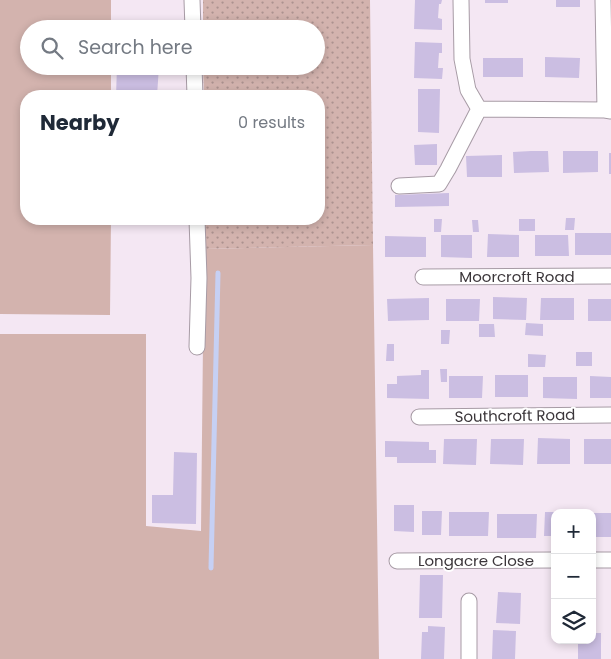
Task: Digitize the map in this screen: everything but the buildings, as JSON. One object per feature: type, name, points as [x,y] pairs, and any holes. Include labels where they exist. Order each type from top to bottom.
[{"type":"street","points":[[192,0],[193,20]]},
{"type":"street","points":[[461,0],[462,59],[468,90],[479,108]]},
{"type":"street","points":[[479,108],[608,111],[603,0]]},
{"type":"street","points":[[194,75],[194,90]]},
{"type":"street","points":[[399,186],[439,184],[479,108]]},
{"type":"street","points":[[197,225],[199,278],[197,347]]},
{"type":"street","name":"Moorcroft Road","points":[[423,277],[611,276]]},
{"type":"street","name":"Southcroft Road","points":[[420,417],[611,415]]},
{"type":"street","name":"Longacre Close","points":[[397,561],[551,560]]},
{"type":"street","points":[[596,560],[611,560]]},
{"type":"street","points":[[469,601],[469,659]]},
{"type":"shaded area","points":[[0,0],[111,0],[111,20],[20,20],[20,75],[111,75],[111,90],[20,90],[20,225],[111,225],[110,315],[0,314]]},
{"type":"shaded area","points":[[203,0],[370,0],[373,245],[204,249],[204,225],[325,225],[325,90],[204,90],[203,75],[325,75],[325,20],[203,20]]},
{"type":"shaded area","points":[[373,245],[379,659],[0,659],[0,334],[146,334],[146,526],[201,531],[204,249]]},
{"type":"waterway","points":[[211,568],[218,273]]}]
